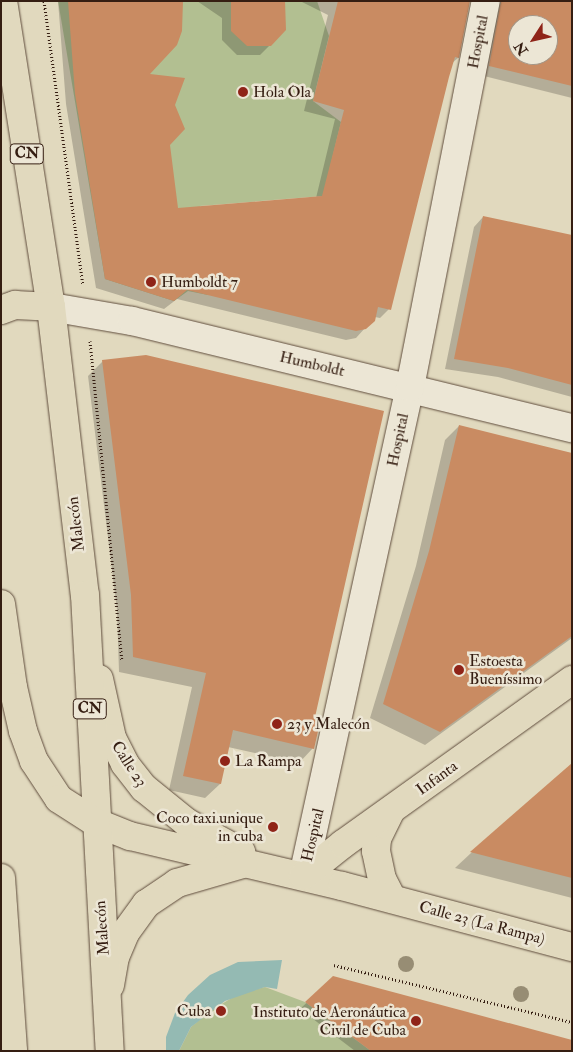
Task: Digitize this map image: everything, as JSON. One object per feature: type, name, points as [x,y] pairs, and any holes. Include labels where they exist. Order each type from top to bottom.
[{"type":"main road","name":"Malecón","points":[[3,1],[52,307],[85,595],[95,822],[110,1051]]},
{"type":"main road","points":[[1,310],[15,306],[52,307]]},
{"type":"main road","name":"Calle 23","points":[[85,595],[104,710],[112,738],[125,764],[164,807],[268,868]]},
{"type":"main road","name":"Calle 23","points":[[1,604],[13,687],[23,731],[34,760],[59,799],[95,822],[130,836],[303,876],[392,899]]},
{"type":"main road","name":"Infanta","points":[[303,876],[572,680]]},
{"type":"main road","points":[[390,812],[377,839],[376,851],[382,879],[392,899]]},
{"type":"main road","points":[[107,1004],[115,957],[125,933],[136,915],[159,893],[177,883],[241,864],[268,868]]},
{"type":"main road","points":[[1,878],[13,1051]]},
{"type":"main road","name":"Calle 23 (La Rampa)","points":[[392,899],[572,947]]},
{"type":"street","name":"Hospital","points":[[303,876],[410,387],[486,1]]},
{"type":"street","name":"Humboldt","points":[[52,307],[132,321],[410,387],[572,428]]},
{"type":"path","points":[[334,965],[572,1022]]},
{"type":"green space","points":[[58,1],[317,1],[329,36],[313,101],[341,122],[323,196],[200,206],[208,295],[188,291],[174,301],[105,279]]},
{"type":"green space","points":[[265,987],[305,1002],[371,1051],[179,1051],[191,1027],[210,1011],[240,993]]},
{"type":"water","points":[[282,960],[277,989],[265,987],[225,1001],[191,1027],[179,1051],[166,1051],[166,1037],[175,1013],[188,995],[210,975],[238,962]]},
{"type":"building","points":[[68,1],[183,1],[182,31],[177,45],[150,74],[185,78],[175,105],[185,129],[170,145],[178,208],[322,196],[344,110],[313,101],[338,1],[470,1],[459,58],[455,57],[449,77],[391,310],[378,307],[375,321],[366,329],[356,331],[187,290],[174,301],[105,279],[75,94]]},
{"type":"building","points":[[231,1],[285,1],[286,30],[271,46],[247,46],[231,31]]},
{"type":"building","points":[[501,1],[572,1],[572,86],[489,66]]},
{"type":"building","points":[[483,216],[572,235],[572,385],[508,368],[454,359]]},
{"type":"building","points":[[146,355],[384,411],[315,717],[321,718],[314,749],[233,730],[221,784],[183,776],[206,673],[133,657],[131,595],[102,360]]},
{"type":"building","points":[[459,425],[572,453],[572,636],[440,732],[383,704],[429,551]]},
{"type":"building","points":[[572,763],[572,878],[470,852]]},
{"type":"building","name":"Instituto de Aeronáutica Civil de Cuba","points":[[333,976],[572,1040],[572,1051],[371,1051],[305,1002]]},
{"type":"place","name":"Hola Ola","points":[[243,92]]},
{"type":"place","name":"Humboldt 7","points":[[151,282]]},
{"type":"place","name":"Estoesta Bueníssimo","points":[[459,670]]},
{"type":"place","name":"23 y Malecón","points":[[277,724]]},
{"type":"place","name":"La Rampa","points":[[225,761]]},
{"type":"place","name":"Coco taxi.unique in cuba","points":[[273,827]]},
{"type":"place","name":"Cuba","points":[[221,1011]]},
{"type":"place","name":"Instituto de Aeronáutica Civil de Cuba","points":[[416,1021]]}]
